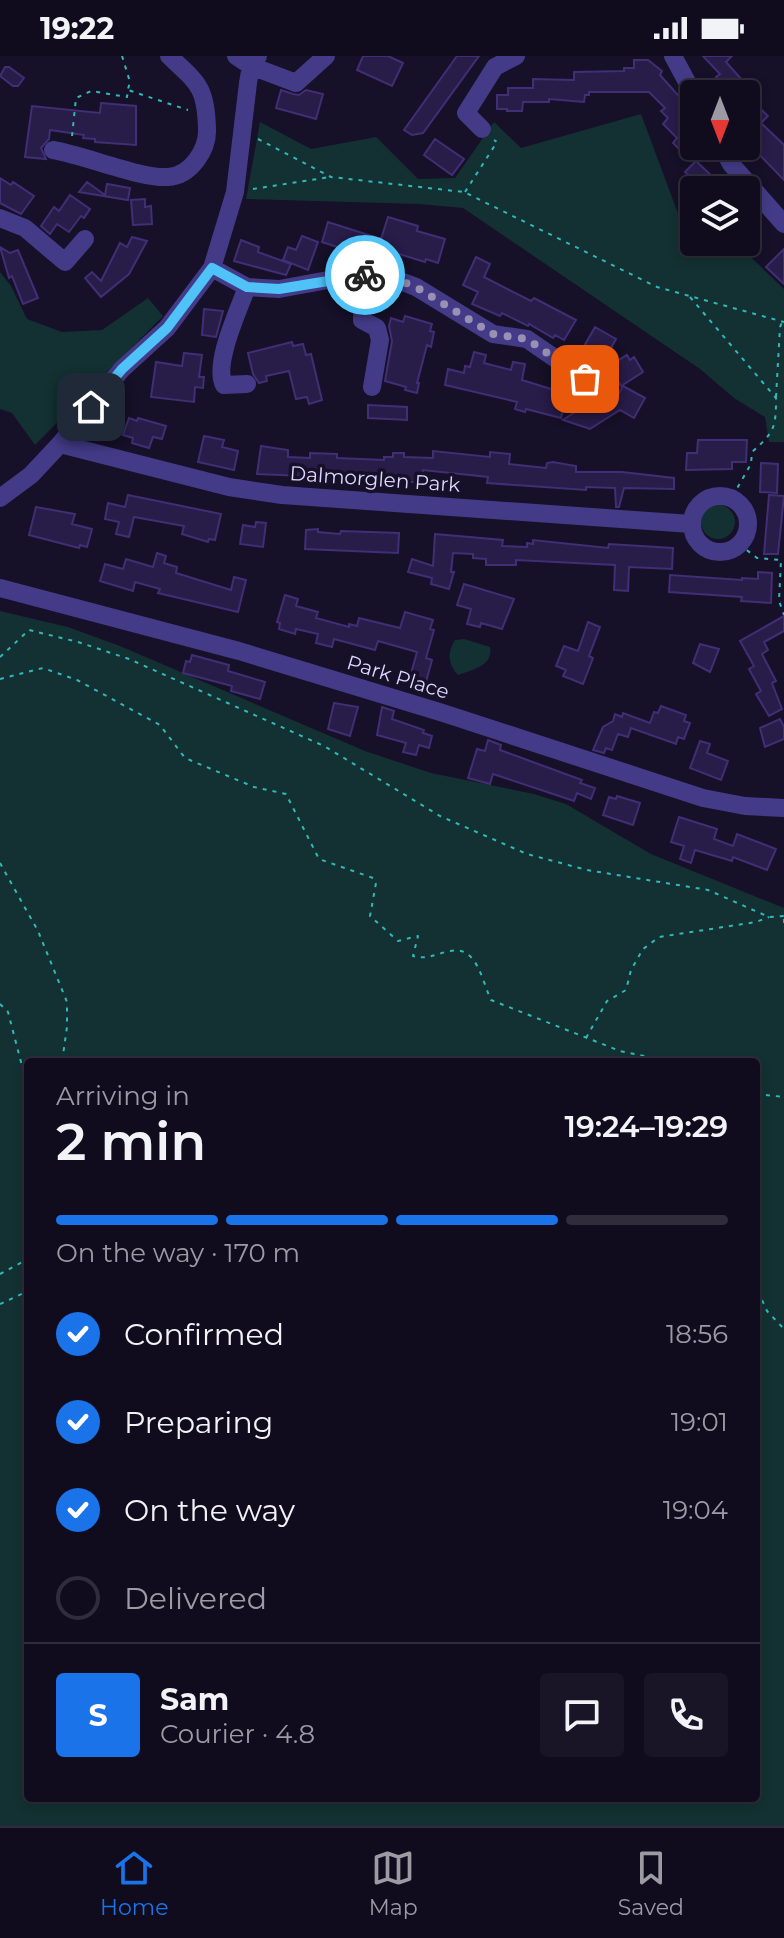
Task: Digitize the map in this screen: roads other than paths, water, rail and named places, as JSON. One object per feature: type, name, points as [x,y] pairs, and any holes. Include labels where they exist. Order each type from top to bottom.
[{"type":"street","points":[[62,152],[170,178],[192,167],[208,142],[206,99],[193,76],[169,56]]},
{"type":"street","points":[[0,498],[31,475],[122,369],[167,328],[212,268],[235,192],[249,59],[296,83],[326,56]]},
{"type":"street","points":[[482,129],[466,113],[495,67],[516,56]]},
{"type":"street","points":[[673,56],[686,80]]},
{"type":"street","points":[[729,160],[784,224]]},
{"type":"street","points":[[0,218],[25,228],[65,262],[85,239]]},
{"type":"street","points":[[212,268],[247,287],[279,289],[382,274],[416,287],[493,334],[527,339],[585,379]]},
{"type":"street","points":[[364,275],[362,320],[377,328],[380,340],[372,387]]},
{"type":"street","points":[[247,287],[225,348],[221,379],[224,385],[247,384]]},
{"type":"street","name":"Dalmorglen Park","points":[[60,444],[229,487],[282,495],[691,524]]},
{"type":"street","points":[[732,497],[743,508],[747,529],[739,544],[723,551],[713,551],[695,537],[691,524],[695,511],[706,499],[732,497]]},
{"type":"street","name":"Park Place","points":[[0,588],[239,651],[443,713],[703,798],[783,809]]}]
